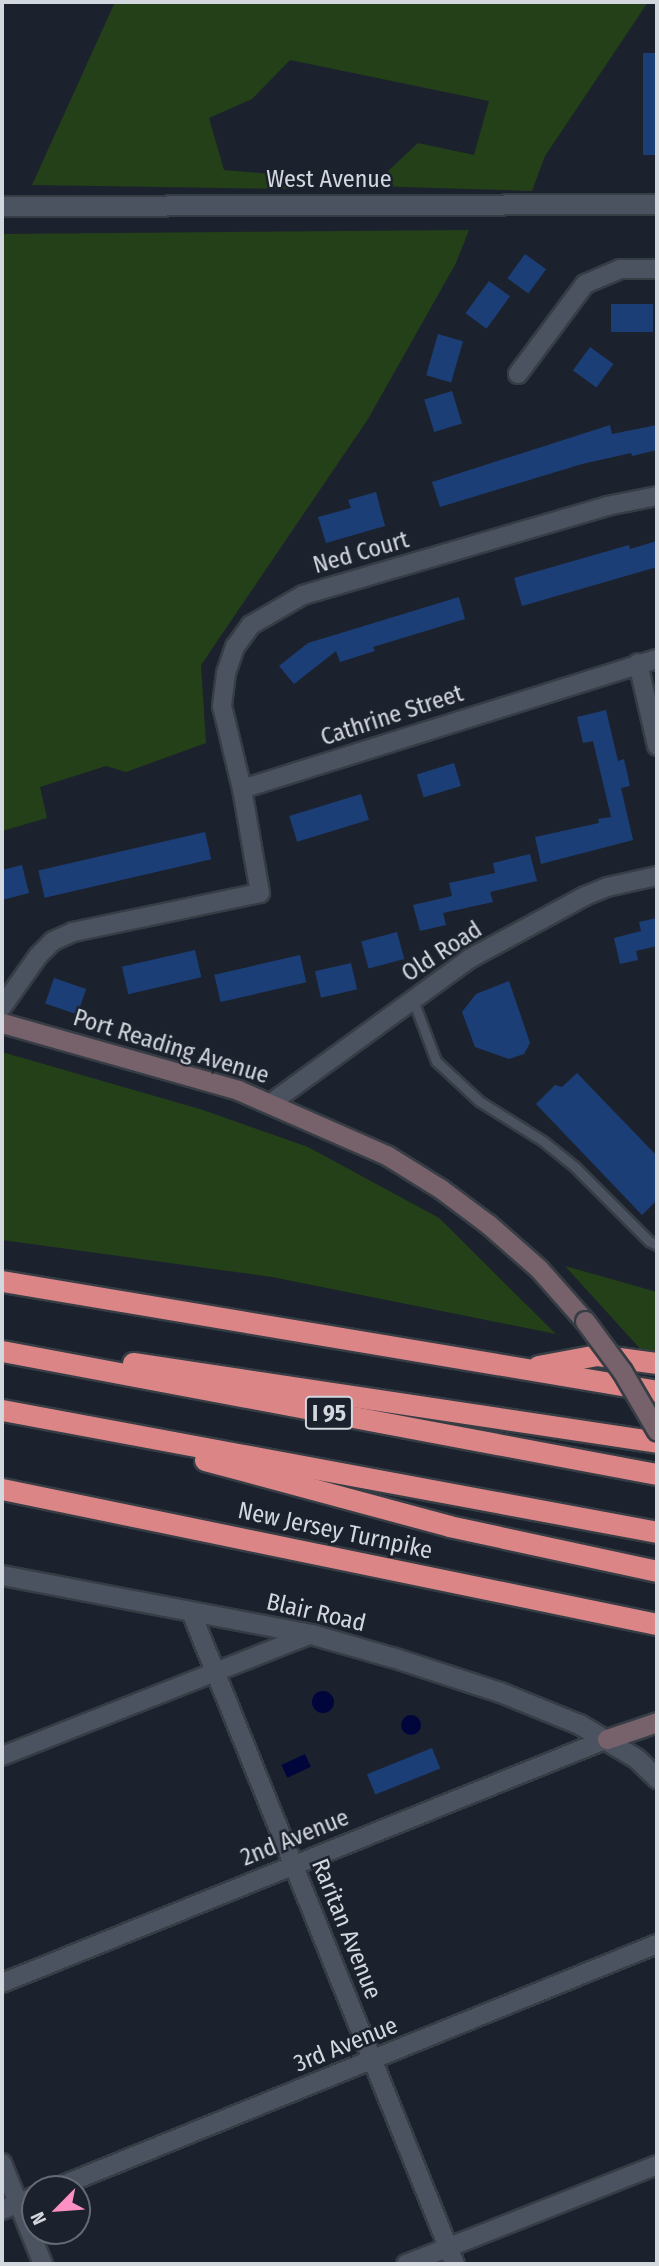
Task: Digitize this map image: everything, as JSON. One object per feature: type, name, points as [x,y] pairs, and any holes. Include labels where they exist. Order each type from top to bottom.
[{"type":"highway","points":[[2,1281],[657,1391]]},
{"type":"highway","points":[[2,1344],[657,1442]]},
{"type":"highway","name":"I 95","points":[[2,1351],[657,1474]]},
{"type":"highway","points":[[525,1369],[597,1355],[657,1363]]},
{"type":"highway","name":"I 95","points":[[2,1409],[657,1532]]},
{"type":"highway","points":[[93,1427],[449,1526],[657,1570]]},
{"type":"highway","name":"New Jersey Turnpike","points":[[2,1489],[657,1626]]},
{"type":"main road","name":"Port Reading Avenue","points":[[2,1023],[238,1090],[388,1156],[441,1189],[539,1269],[585,1321],[622,1371],[657,1431]]},
{"type":"main road","points":[[607,1739],[657,1722]]},
{"type":"street","name":"West Avenue","points":[[2,206],[657,204]]},
{"type":"street","points":[[519,374],[584,284],[620,269],[657,270]]},
{"type":"street","name":"Ned Court","points":[[242,789],[222,706],[226,673],[235,647],[251,625],[303,595],[607,506],[657,496]]},
{"type":"street","name":"Cathrine Street","points":[[242,789],[657,659]]},
{"type":"street","points":[[638,663],[657,746]]},
{"type":"street","points":[[2,1007],[38,956],[53,941],[73,932],[260,893],[242,789]]},
{"type":"street","name":"Old Road","points":[[271,1103],[469,959],[585,896],[607,887],[657,876]]},
{"type":"street","name":"Blair Road","points":[[2,1575],[311,1634],[489,1688],[607,1739]]},
{"type":"street","name":"Raritan Avenue","points":[[191,1612],[455,2264]]},
{"type":"street","points":[[2,1756],[311,1634]]},
{"type":"street","points":[[607,1739],[636,1758],[657,1778]]},
{"type":"street","name":"2nd Avenue","points":[[2,1983],[607,1739]]},
{"type":"street","name":"3rd Avenue","points":[[88,2175],[657,1944]]},
{"type":"street","points":[[2,2163],[43,2264]]},
{"type":"street","points":[[406,2264],[657,2165]]},
{"type":"lane","points":[[412,1000],[436,1061],[479,1101],[543,1140],[575,1167],[649,1241],[657,1245]]},
{"type":"green space","points":[[115,2],[648,2],[545,156],[532,191],[372,186],[418,143],[474,155],[489,101],[290,60],[252,99],[209,118],[224,170],[295,176],[295,189],[32,185]]},
{"type":"green space","points":[[469,230],[456,263],[368,419],[201,665],[206,743],[126,772],[106,766],[40,787],[47,818],[2,831],[2,234]]},
{"type":"green space","points":[[2,1052],[203,1110],[308,1147],[439,1218],[556,1334],[272,1277],[2,1240]]},
{"type":"green space","points":[[565,1266],[657,1292],[657,1354],[644,1353]]},
{"type":"shaded area","points":[[323,1691],[331,1694],[334,1702],[331,1710],[323,1713],[315,1710],[312,1702],[315,1694]]},
{"type":"shaded area","points":[[411,1715],[418,1718],[421,1725],[418,1732],[411,1735],[404,1732],[401,1725],[404,1718]]},
{"type":"shaded area","points":[[305,1754],[311,1767],[287,1778],[281,1765]]},
{"type":"building","points":[[643,53],[657,53],[657,155],[643,155]]},
{"type":"building","points":[[525,254],[546,269],[528,294],[507,278]]},
{"type":"building","points":[[489,281],[510,296],[487,329],[465,313]]},
{"type":"building","points":[[611,304],[653,304],[653,332],[611,332]]},
{"type":"building","points":[[438,334],[463,341],[451,383],[426,375]]},
{"type":"building","points":[[590,347],[613,364],[596,388],[573,370]]},
{"type":"building","points":[[452,391],[462,424],[434,432],[424,399]]},
{"type":"building","points":[[610,425],[612,434],[657,425],[657,450],[582,464],[440,507],[432,482]]},
{"type":"building","points":[[376,492],[385,526],[326,543],[318,517],[351,508],[348,500]]},
{"type":"building","points":[[657,541],[657,567],[522,606],[514,578],[629,545],[630,549]]},
{"type":"building","points":[[459,597],[465,619],[373,647],[375,651],[340,662],[336,651],[294,684],[279,666],[308,643]]},
{"type":"building","points":[[606,710],[618,761],[624,759],[630,786],[621,788],[633,840],[541,864],[535,837],[599,823],[598,819],[611,817],[593,741],[583,743],[577,717]]},
{"type":"building","points":[[454,763],[461,786],[424,797],[417,774]]},
{"type":"building","points":[[361,794],[369,820],[297,842],[289,816]]},
{"type":"building","points":[[205,832],[211,859],[45,898],[38,870]]},
{"type":"building","points":[[530,854],[537,881],[490,892],[493,902],[443,913],[446,925],[420,931],[413,905],[452,896],[449,883],[495,873],[493,863]]},
{"type":"building","points":[[22,865],[29,893],[2,900],[2,870]]},
{"type":"building","points":[[657,918],[657,946],[636,951],[638,960],[620,964],[614,938],[641,931],[639,922]]},
{"type":"building","points":[[397,932],[404,959],[369,969],[361,942]]},
{"type":"building","points":[[195,950],[201,977],[128,994],[122,967]]},
{"type":"building","points":[[300,955],[306,982],[221,1002],[214,975]]},
{"type":"building","points":[[351,963],[357,989],[321,998],[315,971]]},
{"type":"building","points":[[54,978],[86,989],[77,1015],[45,1004]]},
{"type":"building","points":[[509,981],[530,1043],[524,1054],[509,1059],[475,1047],[462,1012],[476,994]]},
{"type":"building","points":[[577,1073],[657,1156],[657,1200],[642,1215],[536,1104],[555,1085],[562,1087]]},
{"type":"building","points":[[432,1748],[440,1768],[375,1795],[367,1774]]}]
